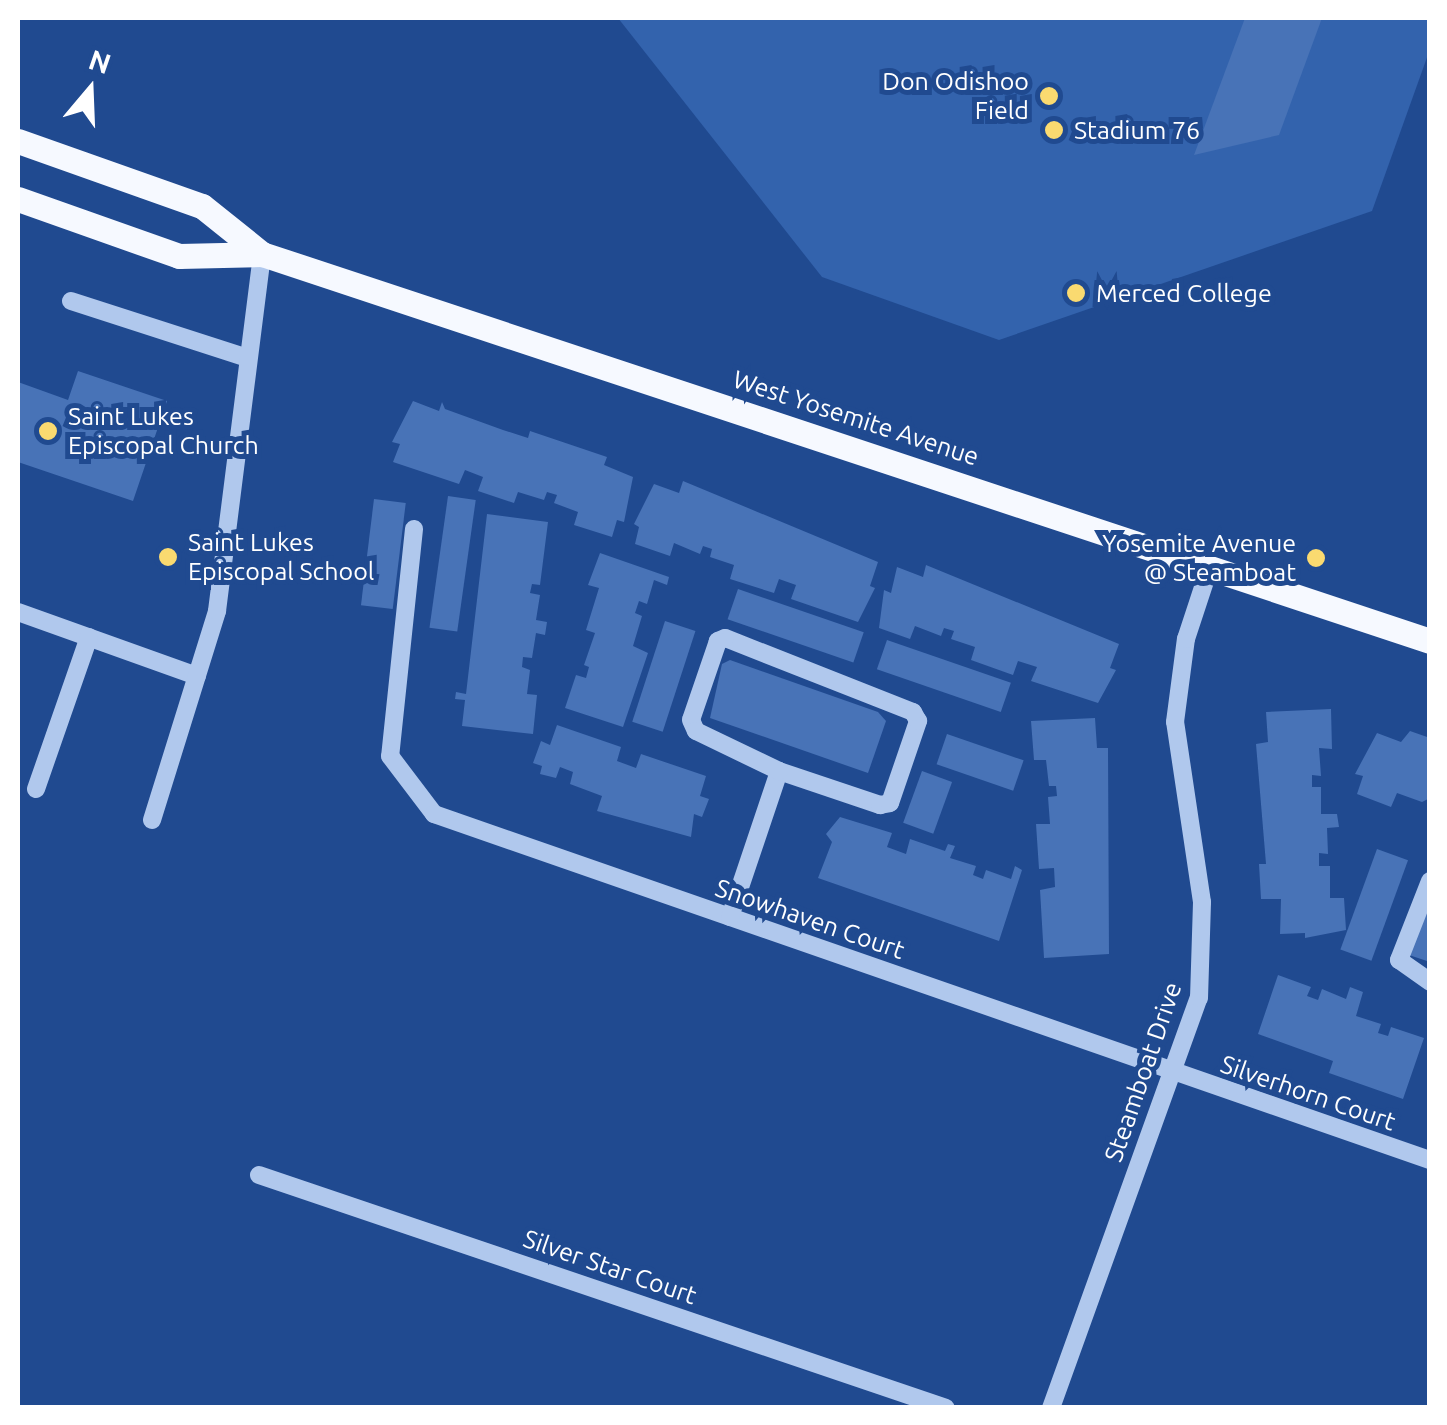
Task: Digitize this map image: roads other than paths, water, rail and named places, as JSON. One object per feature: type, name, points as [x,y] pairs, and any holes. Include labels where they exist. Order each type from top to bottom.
[{"type":"main road","name":"West Yosemite Avenue","points":[[18,141],[202,206],[262,254]]},
{"type":"main road","name":"West Yosemite Avenue","points":[[18,199],[179,256],[262,254],[1430,641]]},
{"type":"street","points":[[152,820],[217,611],[262,254]]},
{"type":"street","points":[[71,301],[248,358]]},
{"type":"street","name":"Snowhaven Court","points":[[414,529],[390,756],[434,814],[1170,1072]]},
{"type":"street","name":"Steamboat Drive","points":[[1051,1408],[1200,998],[1204,950],[1175,722],[1186,639],[1210,566]]},
{"type":"street","points":[[18,612],[196,676]]},
{"type":"street","points":[[36,789],[89,637]]},
{"type":"street","points":[[725,638],[914,712],[918,721],[890,802],[880,805],[779,771],[696,731],[690,720],[718,641],[725,638]]},
{"type":"street","points":[[730,918],[779,771]]},
{"type":"street","points":[[1430,881],[1399,960],[1430,982]]},
{"type":"street","name":"Silverhorn Court","points":[[1170,1072],[1430,1160]]},
{"type":"street","name":"Silver Star Court","points":[[259,1175],[946,1408]]},
{"type":"place","name":"Don Odishoo Field","points":[[1049,96]]},
{"type":"place","name":"Stadium 76","points":[[1054,130]]},
{"type":"place","name":"Merced College","points":[[1076,293]]},
{"type":"place","name":"Saint Lukes Episcopal Church","points":[[48,431]]},
{"type":"place","name":"Saint Lukes Episcopal School","points":[[168,557]]},
{"type":"place","name":"Yosemite Avenue @ Steamboat","points":[[1316,558]]}]
